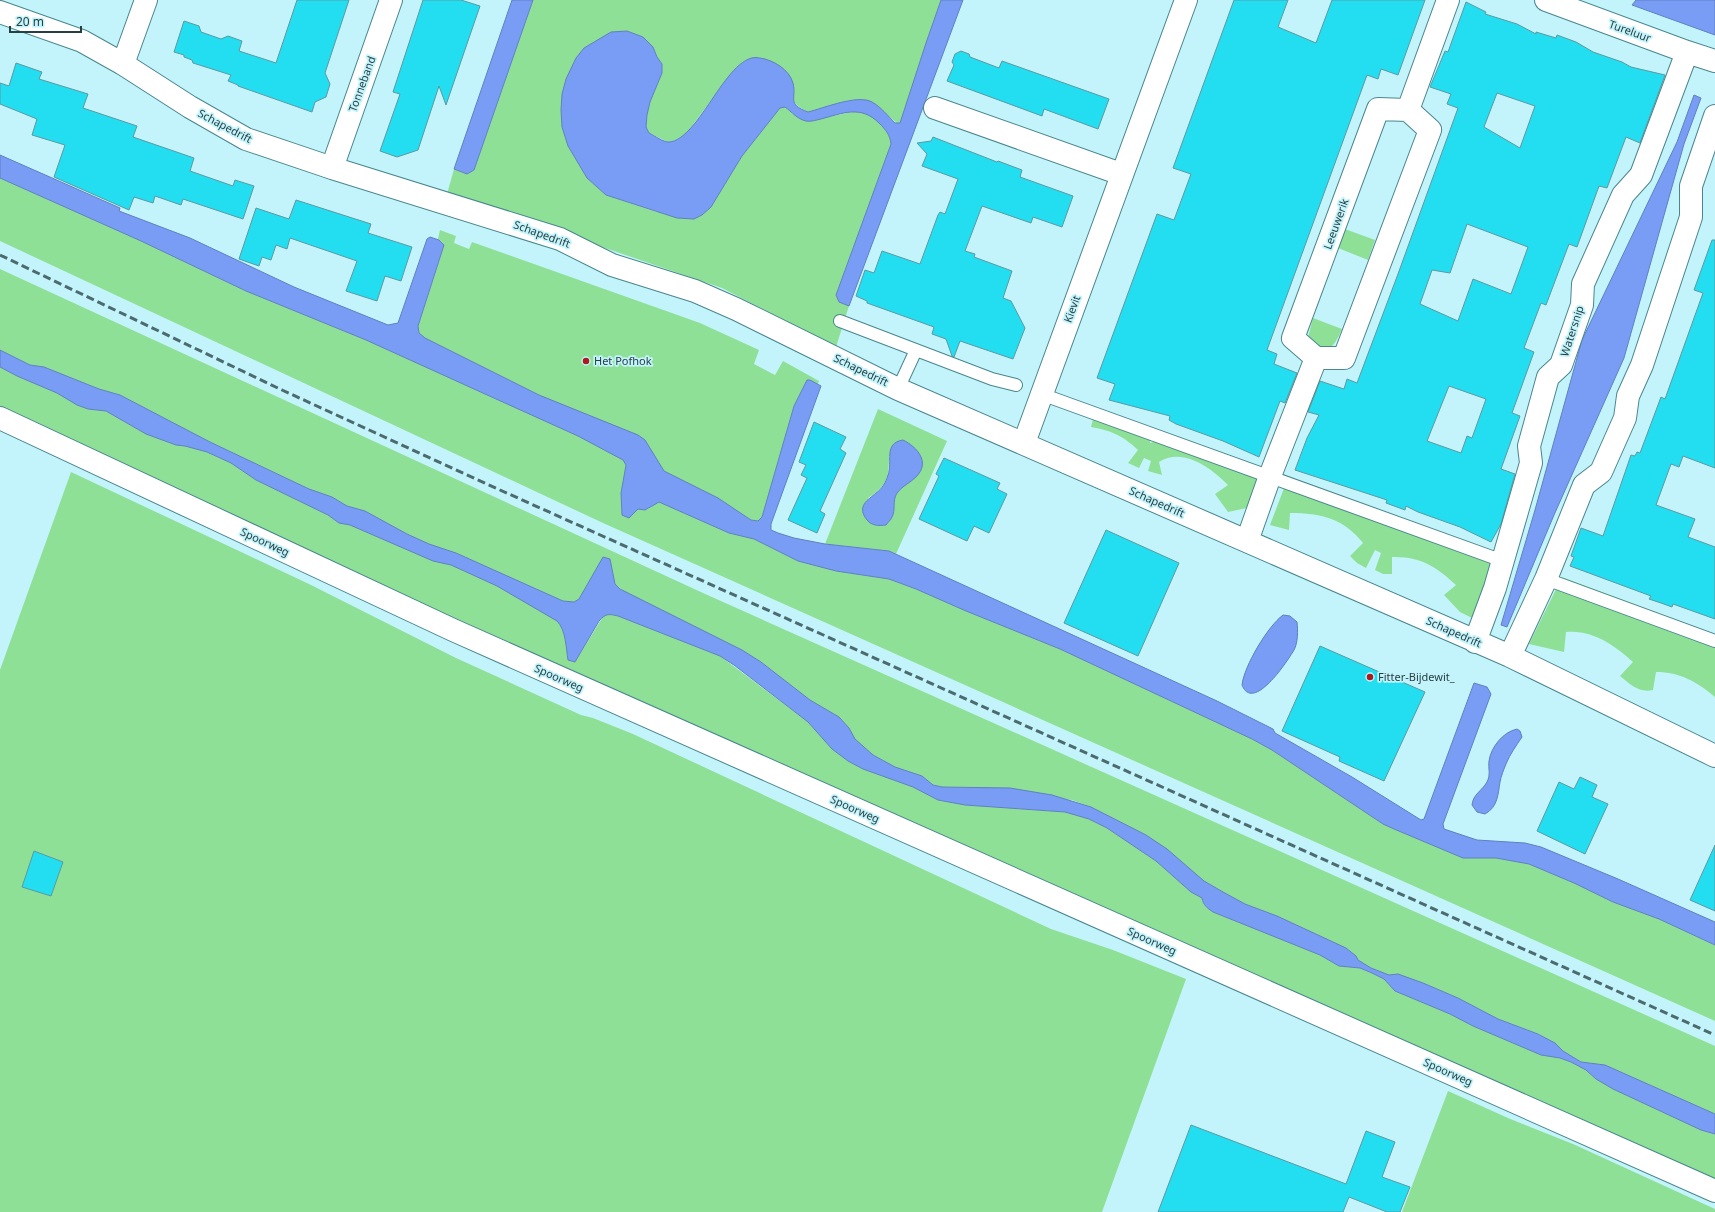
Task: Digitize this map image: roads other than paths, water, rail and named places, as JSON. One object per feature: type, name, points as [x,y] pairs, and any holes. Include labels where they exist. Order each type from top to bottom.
[{"type":"street","points":[[123,64],[146,0]]},
{"type":"street","name":"Tonneband","points":[[332,168],[391,0]]},
{"type":"street","name":"Kievit","points":[[1024,443],[1121,174],[1186,0]]},
{"type":"street","points":[[1247,541],[1270,476],[1316,358],[1344,358],[1430,130],[1408,110],[1448,0]]},
{"type":"street","name":"Tureluur","points":[[1546,0],[1715,61]]},
{"type":"street","name":"Schapedrift","points":[[0,12],[82,41],[123,64],[190,107],[246,139],[332,168],[560,238],[612,265],[695,291],[736,309],[898,389],[1510,656],[1715,756]]},
{"type":"street","name":"Watersnip","points":[[1475,642],[1495,588],[1531,463],[1529,446],[1548,377],[1561,365],[1582,305],[1583,284],[1623,195],[1641,175],[1688,52]]},
{"type":"street","points":[[935,108],[1121,174]]},
{"type":"street","name":"Leeuwerik","points":[[1316,358],[1293,338],[1378,109],[1408,110]]},
{"type":"street","points":[[1510,656],[1546,578],[1584,485],[1601,472],[1625,418],[1628,396],[1642,365],[1691,218],[1691,186],[1715,116]]},
{"type":"street","name":"Spoorweg","points":[[0,418],[453,630],[1715,1191]]},
{"type":"lane","points":[[840,321],[992,379],[1016,385]]},
{"type":"lane","points":[[898,389],[916,350]]},
{"type":"lane","points":[[1041,394],[1503,561]]},
{"type":"lane","points":[[1546,578],[1715,641]]},
{"type":"water","points":[[512,0],[533,0],[474,170],[467,174],[454,169]]},
{"type":"water","points":[[941,0],[963,0],[849,306],[839,302],[836,295],[891,144],[886,130],[872,117],[859,112],[852,112],[814,121],[808,121],[800,119],[785,107],[780,108],[742,156],[711,207],[702,215],[694,219],[677,218],[606,195],[587,178],[568,146],[562,127],[561,110],[562,94],[566,79],[576,58],[584,48],[611,32],[627,31],[643,37],[653,47],[662,64],[662,73],[650,102],[646,127],[649,133],[664,141],[669,142],[680,137],[692,127],[737,67],[748,59],[760,58],[775,63],[788,73],[793,83],[795,103],[801,109],[808,112],[850,101],[866,100],[878,106],[895,123],[900,123]]},
{"type":"water","points":[[1636,0],[1715,0],[1715,35],[1632,5]]},
{"type":"water","points":[[1694,95],[1701,98],[1684,144],[1624,358],[1554,515],[1507,627],[1501,625],[1535,510],[1582,340],[1677,142]]},
{"type":"water","points":[[0,155],[120,208],[119,211],[190,238],[294,287],[388,325],[398,323],[427,239],[430,237],[439,240],[444,245],[418,326],[419,333],[425,338],[539,395],[638,435],[645,440],[664,471],[718,498],[751,520],[758,521],[762,517],[794,406],[807,380],[810,380],[821,386],[771,524],[771,530],[794,538],[825,544],[889,551],[1217,701],[1273,729],[1275,733],[1352,777],[1421,820],[1424,819],[1474,683],[1487,687],[1491,694],[1443,824],[1444,829],[1477,840],[1525,843],[1541,847],[1618,879],[1715,922],[1715,945],[1659,919],[1613,902],[1574,883],[1529,864],[1496,858],[1463,858],[1394,829],[1383,824],[1272,750],[1252,739],[1060,649],[916,589],[889,579],[836,571],[798,561],[754,539],[729,533],[659,502],[645,510],[638,509],[629,518],[622,515],[621,493],[626,465],[623,460],[578,436],[366,340],[246,291],[141,241],[0,178]]},
{"type":"water","points":[[0,350],[30,365],[44,367],[99,389],[120,395],[210,442],[309,489],[332,497],[347,506],[365,511],[429,544],[456,553],[563,601],[574,602],[579,599],[603,557],[610,559],[615,584],[620,589],[742,650],[761,662],[810,700],[839,717],[849,728],[855,739],[873,755],[895,767],[922,776],[933,785],[942,787],[1010,788],[1052,795],[1091,807],[1146,835],[1167,849],[1204,881],[1223,892],[1245,904],[1277,916],[1346,948],[1356,956],[1358,960],[1371,968],[1389,975],[1398,974],[1423,983],[1458,998],[1498,1019],[1538,1034],[1555,1043],[1563,1051],[1581,1062],[1605,1065],[1715,1114],[1715,1134],[1701,1130],[1613,1089],[1596,1079],[1586,1070],[1571,1062],[1560,1058],[1541,1055],[1395,991],[1384,979],[1372,973],[1360,968],[1339,966],[1320,955],[1213,912],[1203,903],[1202,898],[1191,892],[1156,861],[1107,828],[1089,819],[1065,812],[965,805],[938,800],[913,787],[863,769],[848,761],[832,749],[808,722],[734,665],[720,656],[618,616],[606,615],[599,621],[575,662],[568,660],[564,634],[557,621],[497,586],[451,565],[433,561],[350,525],[339,523],[328,515],[256,480],[231,463],[207,452],[176,445],[146,434],[106,411],[88,409],[77,405],[57,393],[0,367]]},
{"type":"water","points":[[903,440],[917,451],[922,461],[922,466],[916,477],[901,488],[897,493],[893,514],[886,525],[873,524],[867,520],[864,515],[864,504],[884,485],[889,470],[891,449],[897,442]]},
{"type":"water","points":[[1283,615],[1290,616],[1297,622],[1298,633],[1294,650],[1270,682],[1254,693],[1247,692],[1242,685],[1252,657],[1264,637],[1277,620]]},
{"type":"water","points":[[1517,729],[1520,731],[1522,737],[1511,753],[1506,764],[1501,777],[1495,804],[1493,808],[1485,814],[1477,812],[1472,805],[1474,798],[1487,782],[1489,774],[1489,761],[1492,751],[1498,741],[1507,733]]},
{"type":"railway","points":[[0,255],[282,390],[500,490],[1715,1035]]},
{"type":"place","name":"Het Pofhok","points":[[586,361]]},
{"type":"place","name":"Fitter-Bijdewit_","points":[[1370,677]]}]
